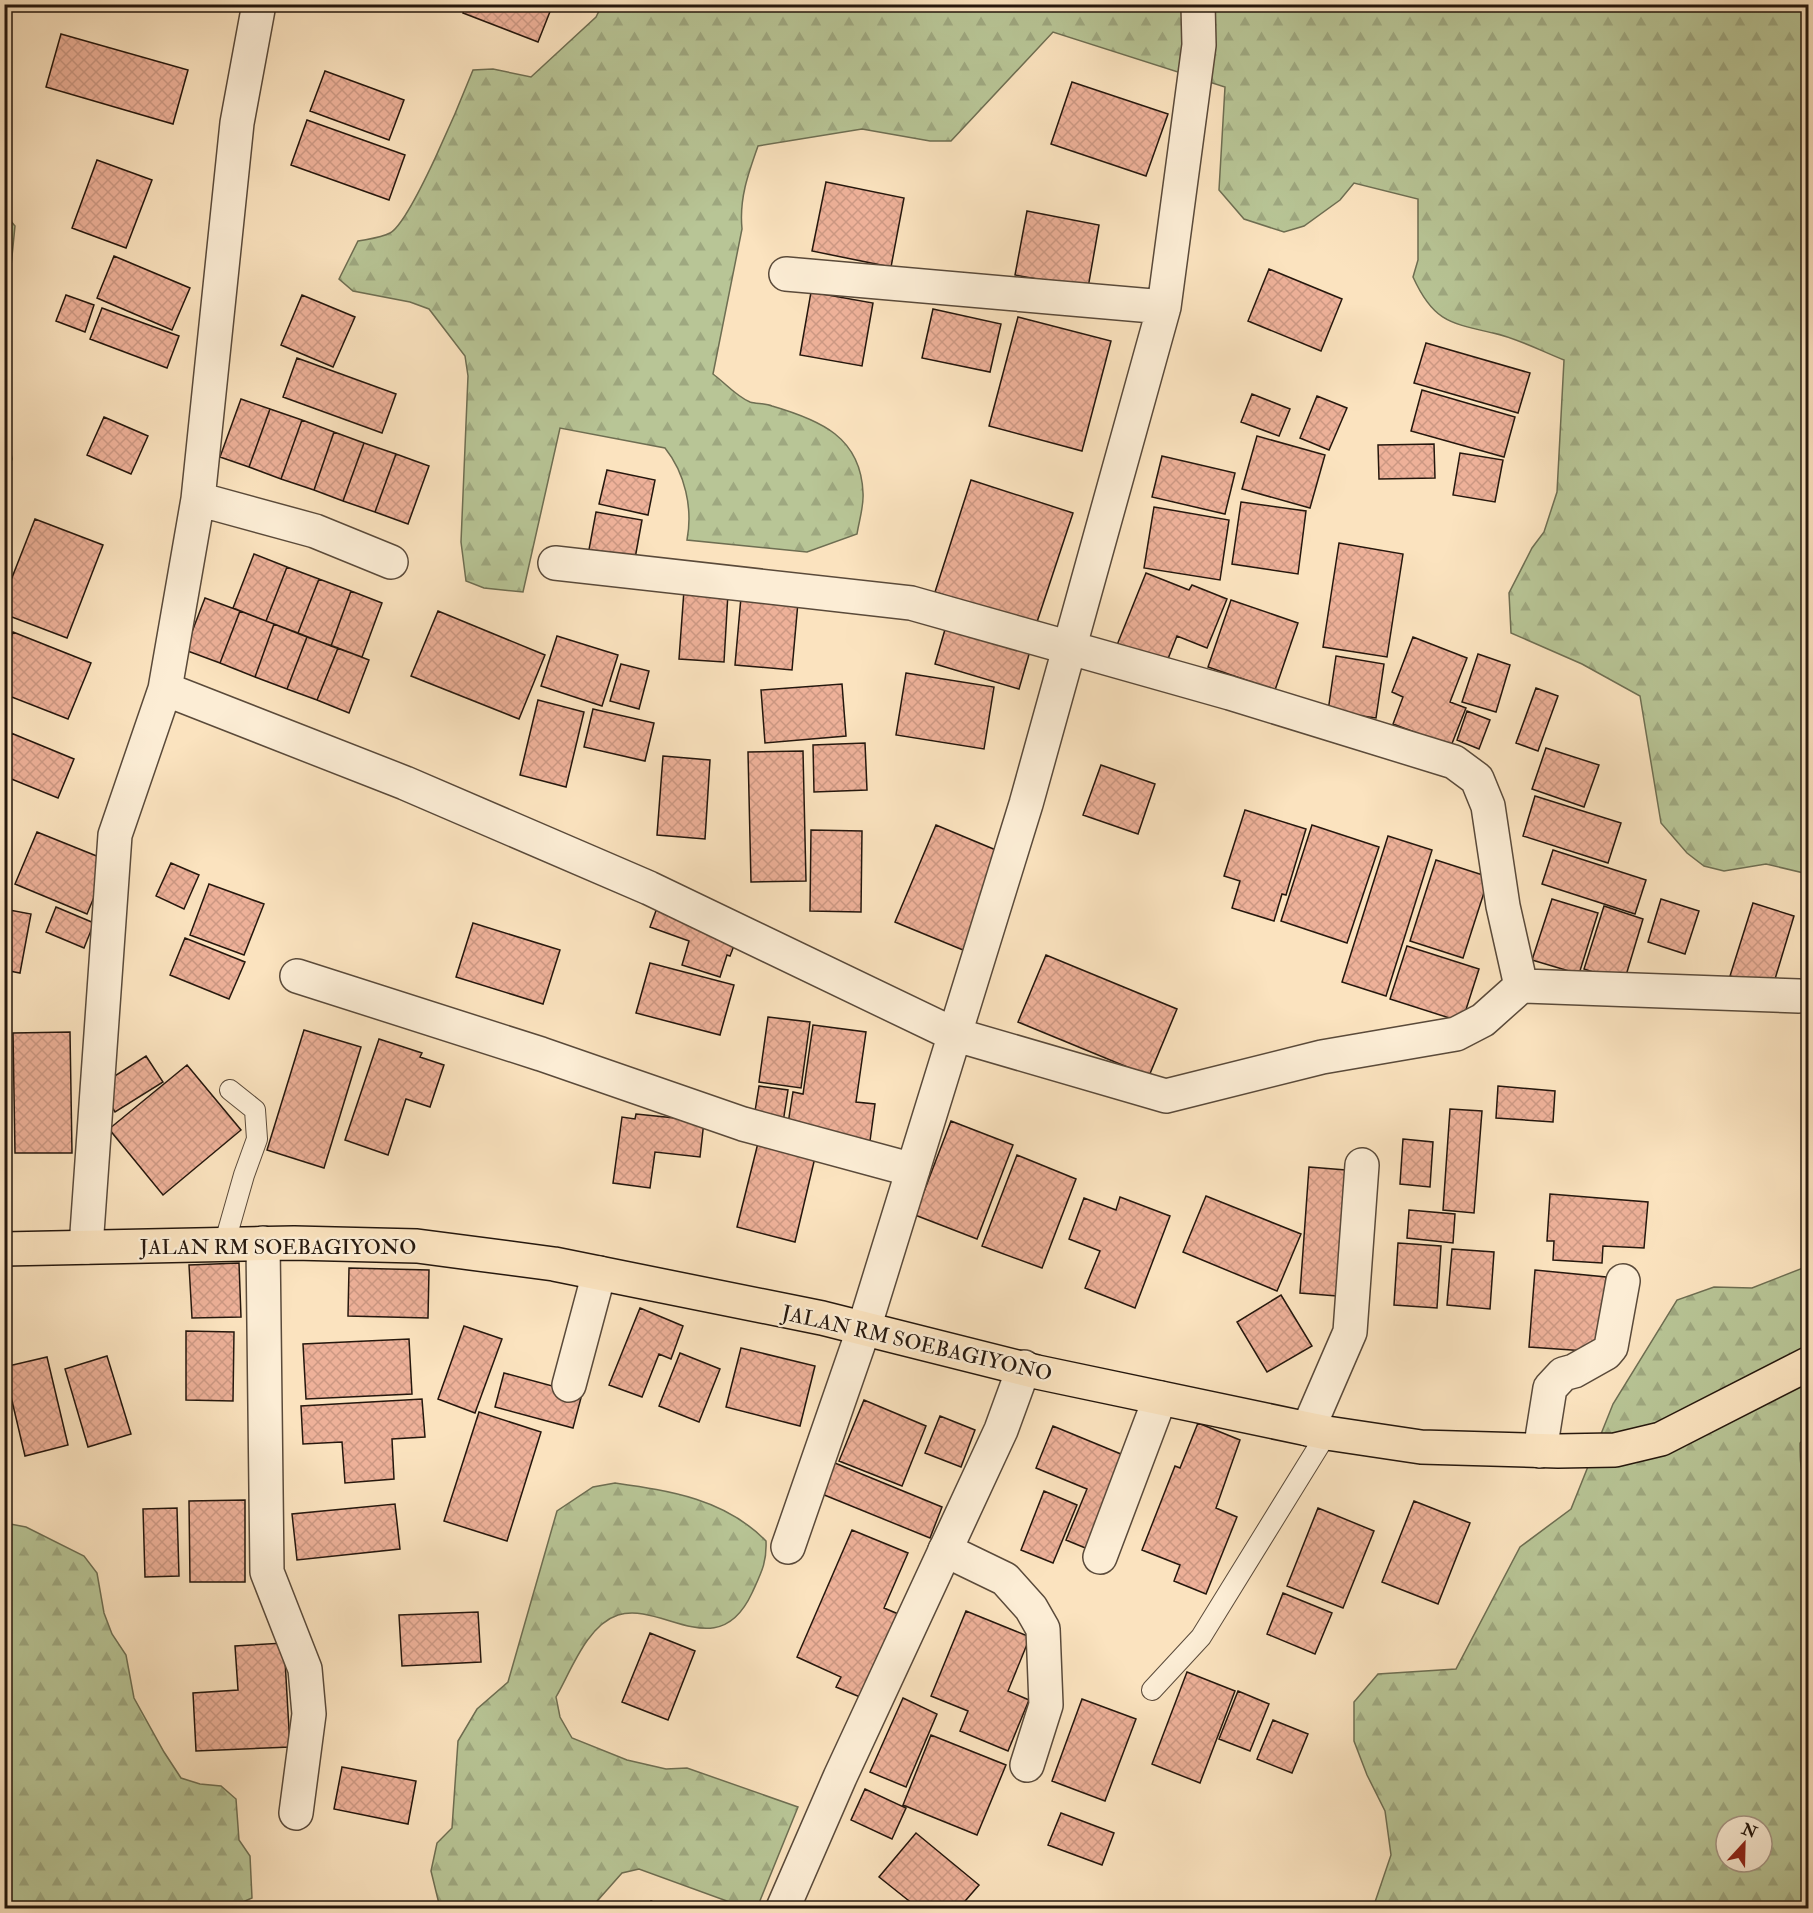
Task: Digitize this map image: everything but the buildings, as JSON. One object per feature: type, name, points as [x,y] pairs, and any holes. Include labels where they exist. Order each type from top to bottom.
[{"type":"main road","name":"JALAN RM SOEBAGIYONO","points":[[4,1249],[263,1243],[417,1246],[554,1264],[864,1328],[1037,1372],[1160,1398],[1318,1431],[1421,1447],[1540,1451],[1616,1450],[1660,1439],[1809,1364]]},
{"type":"street","points":[[86,1247],[116,836],[165,689],[198,499],[237,123],[259,4]]},
{"type":"street","points":[[788,1547],[864,1328],[953,1034],[1026,804],[1164,307],[1199,45],[1198,4]]},
{"type":"street","points":[[786,274],[1164,307]]},
{"type":"street","points":[[198,499],[315,531],[390,562]]},
{"type":"street","points":[[555,563],[911,603],[1230,693],[1454,762],[1477,779],[1488,806],[1503,906],[1521,986]]},
{"type":"street","points":[[165,689],[405,783],[649,888],[953,1034],[1166,1096],[1322,1057],[1456,1034],[1482,1020],[1521,986],[1799,996]]},
{"type":"street","points":[[297,976],[541,1054],[743,1124],[913,1170]]},
{"type":"street","points":[[1318,1431],[1350,1332],[1362,1165]]},
{"type":"street","points":[[263,1243],[267,1572],[305,1669],[309,1714],[296,1813]]},
{"type":"street","points":[[569,1385],[599,1273]]},
{"type":"street","points":[[1540,1451],[1550,1388],[1563,1374],[1575,1371],[1606,1353],[1611,1347],[1623,1281]]},
{"type":"street","points":[[783,1908],[840,1777],[1001,1430],[1024,1367]]},
{"type":"street","points":[[1100,1557],[1160,1398]]},
{"type":"street","points":[[945,1550],[1005,1579],[1031,1608],[1043,1629],[1046,1705],[1027,1765]]},
{"type":"lane","points":[[224,1245],[257,1139],[255,1110],[230,1090]]},
{"type":"lane","points":[[1152,1690],[1201,1637],[1318,1431]]},
{"type":"green space","points":[[602,5],[1808,5],[1808,874],[1766,864],[1724,871],[1704,866],[1687,853],[1661,823],[1640,696],[1582,664],[1511,633],[1509,593],[1532,548],[1544,532],[1557,492],[1564,360],[1511,338],[1444,318],[1428,303],[1413,277],[1418,260],[1418,199],[1354,183],[1340,200],[1304,226],[1284,232],[1244,219],[1219,190],[1225,87],[1053,32],[951,141],[930,141],[862,129],[758,146],[743,197],[742,229],[713,374],[745,400],[790,411],[806,418],[835,434],[846,445],[855,458],[863,493],[857,534],[807,552],[687,540],[689,516],[686,491],[678,468],[665,448],[560,428],[523,592],[484,588],[466,581],[461,542],[468,376],[465,356],[429,309],[410,302],[353,291],[339,279],[358,241],[390,233],[410,207],[435,158],[473,70],[493,69],[531,77],[596,17]]},
{"type":"green space","points":[[5,214],[15,226],[6,317],[9,357],[5,375]]},
{"type":"green space","points":[[5,419],[12,459],[4,480]]},
{"type":"green space","points":[[1808,1266],[1808,1436],[1800,1443],[1800,1460],[1808,1487],[1808,1908],[1373,1908],[1391,1855],[1385,1811],[1367,1775],[1354,1741],[1354,1702],[1378,1674],[1456,1669],[1520,1547],[1571,1509],[1613,1404],[1677,1300],[1714,1287],[1752,1288]]},
{"type":"green space","points":[[615,1483],[696,1499],[733,1515],[766,1541],[764,1562],[752,1593],[738,1614],[723,1625],[706,1628],[689,1626],[635,1613],[618,1615],[607,1620],[597,1628],[581,1650],[556,1697],[560,1717],[572,1738],[627,1760],[666,1769],[687,1768],[798,1807],[757,1908],[746,1908],[639,1869],[622,1873],[591,1908],[440,1908],[431,1871],[437,1843],[452,1828],[458,1741],[477,1709],[508,1682],[557,1511],[593,1487]]},
{"type":"green space","points":[[5,1523],[26,1527],[84,1556],[97,1573],[104,1613],[112,1634],[126,1655],[134,1698],[164,1752],[181,1778],[200,1784],[221,1786],[236,1799],[239,1840],[250,1856],[252,1898],[229,1908],[5,1908]]}]
